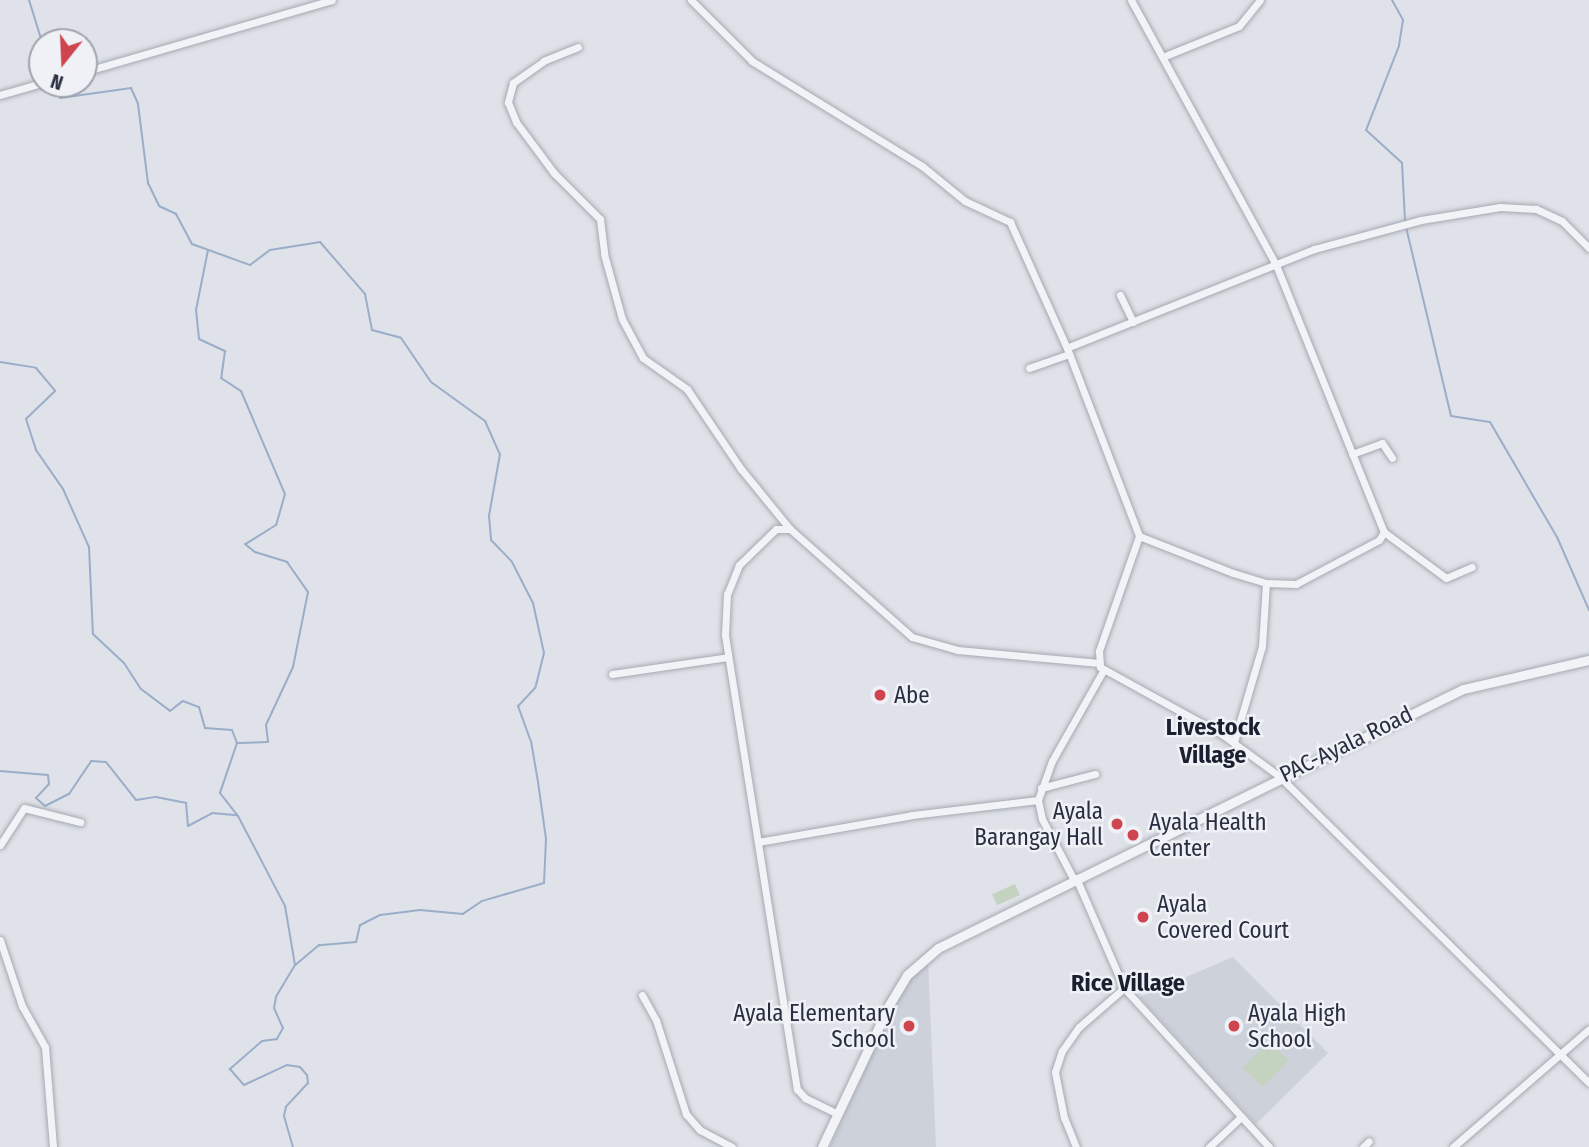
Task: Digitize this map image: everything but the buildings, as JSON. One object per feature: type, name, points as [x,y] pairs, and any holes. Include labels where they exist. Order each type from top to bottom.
[{"type":"street","points":[[98,68],[332,0]]},
{"type":"street","points":[[691,0],[752,61],[922,166],[965,201],[1010,222],[1068,351],[1139,536],[1098,663]]},
{"type":"street","points":[[1131,0],[1165,56],[1276,265],[1384,532],[1446,578],[1472,567]]},
{"type":"street","points":[[1165,56],[1239,26],[1260,0]]},
{"type":"street","points":[[578,47],[544,61],[513,83],[508,95],[511,112],[554,173],[600,219],[615,293],[639,351],[687,389],[741,469],[790,529],[915,639],[958,650],[1098,663],[1103,670],[1234,742],[1279,776],[1589,1083]]},
{"type":"street","points":[[0,95],[28,87]]},
{"type":"street","points":[[1029,368],[1133,322],[1276,265],[1363,234],[1500,207],[1536,209],[1550,215],[1589,248]]},
{"type":"street","points":[[1120,295],[1133,322]]},
{"type":"street","points":[[1352,454],[1382,443],[1392,458]]},
{"type":"street","points":[[790,529],[776,529],[739,565],[727,594],[728,657],[797,1089],[805,1098],[836,1113]]},
{"type":"street","points":[[1139,536],[1266,583],[1296,584],[1320,575],[1379,540],[1384,532]]},
{"type":"street","points":[[1234,742],[1262,646],[1266,583]]},
{"type":"street","points":[[612,674],[728,657]]},
{"type":"street","name":"PAC-Ayala Road","points":[[822,1147],[888,1005],[920,961],[996,917],[1463,688],[1589,660]]},
{"type":"street","points":[[1103,670],[1041,788],[1038,800],[1042,819],[1075,879],[1124,988],[1269,1147]]},
{"type":"street","points":[[1041,788],[1095,774]]},
{"type":"street","points":[[758,842],[912,815],[1038,800]]},
{"type":"street","points":[[0,845],[24,808],[80,822]]},
{"type":"street","points":[[0,940],[22,1006],[45,1047],[53,1147]]},
{"type":"street","points":[[1076,1147],[1064,1118],[1055,1072],[1062,1051],[1079,1027],[1124,988]]},
{"type":"street","points":[[642,995],[656,1020],[686,1114],[700,1130],[732,1147]]},
{"type":"street","points":[[1453,1147],[1589,1029]]},
{"type":"street","points":[[1209,1147],[1241,1117]]},
{"type":"shaded area","name":"Ayala High School","points":[[1233,957],[1328,1053],[1256,1124],[1140,997]]},
{"type":"shaded area","name":"Ayala Elementary School","points":[[928,961],[936,1147],[830,1147],[903,987]]},
{"type":"green space","points":[[1015,884],[1020,895],[997,905],[992,894]]},
{"type":"green space","points":[[1269,1041],[1289,1061],[1263,1087],[1243,1067]]},
{"type":"waterway","points":[[29,0],[38,28]]},
{"type":"waterway","points":[[1392,0],[1403,20],[1399,46],[1366,130],[1402,163],[1405,221]]},
{"type":"waterway","points":[[98,93],[131,88],[138,104],[148,183],[159,206],[176,214],[192,244],[250,265],[270,250],[320,242],[365,294],[372,330],[401,338],[431,382],[485,421],[500,454],[489,516],[491,540],[512,562],[533,603],[544,653],[535,688],[518,706],[531,741],[538,782],[546,839],[544,883],[482,901],[463,914],[420,910],[380,915],[360,925],[356,942],[319,945],[295,965]]},
{"type":"waterway","points":[[1406,227],[1451,416],[1490,422],[1557,537],[1589,610]]},
{"type":"waterway","points":[[208,250],[196,310],[199,339],[225,351],[221,378],[241,391],[285,494],[276,525],[245,544],[255,552],[287,562],[308,592],[293,667],[266,725],[268,742],[238,743]]},
{"type":"waterway","points":[[0,362],[36,368],[55,391],[26,419],[36,450],[63,489],[89,547],[93,634],[124,663],[141,689],[170,711],[183,701],[199,707],[205,728],[232,730],[237,743],[220,793],[238,816],[285,906],[295,965],[276,997],[274,1008],[283,1028],[277,1039],[262,1041],[230,1069],[244,1085],[287,1065],[300,1067],[307,1075],[308,1083],[286,1107],[284,1116],[293,1147]]},
{"type":"waterway","points":[[0,771],[48,775],[49,784],[36,798],[45,806],[69,794],[91,761],[106,762],[136,800],[156,797],[186,803],[188,826],[212,813],[237,815]]},
{"type":"place","name":"Abe","points":[[880,695]]},
{"type":"place","name":"Ayala Barangay Hall","points":[[1117,824]]},
{"type":"place","name":"Ayala Health Center","points":[[1133,835]]},
{"type":"place","name":"Ayala Covered Court","points":[[1143,917]]},
{"type":"place","name":"Ayala Elementary School","points":[[909,1026]]},
{"type":"place","name":"Ayala High School","points":[[1234,1026]]},
{"type":"district","name":"Livestock Village","points":[[1213,742]]},
{"type":"district","name":"Rice Village","points":[[1128,984]]}]
